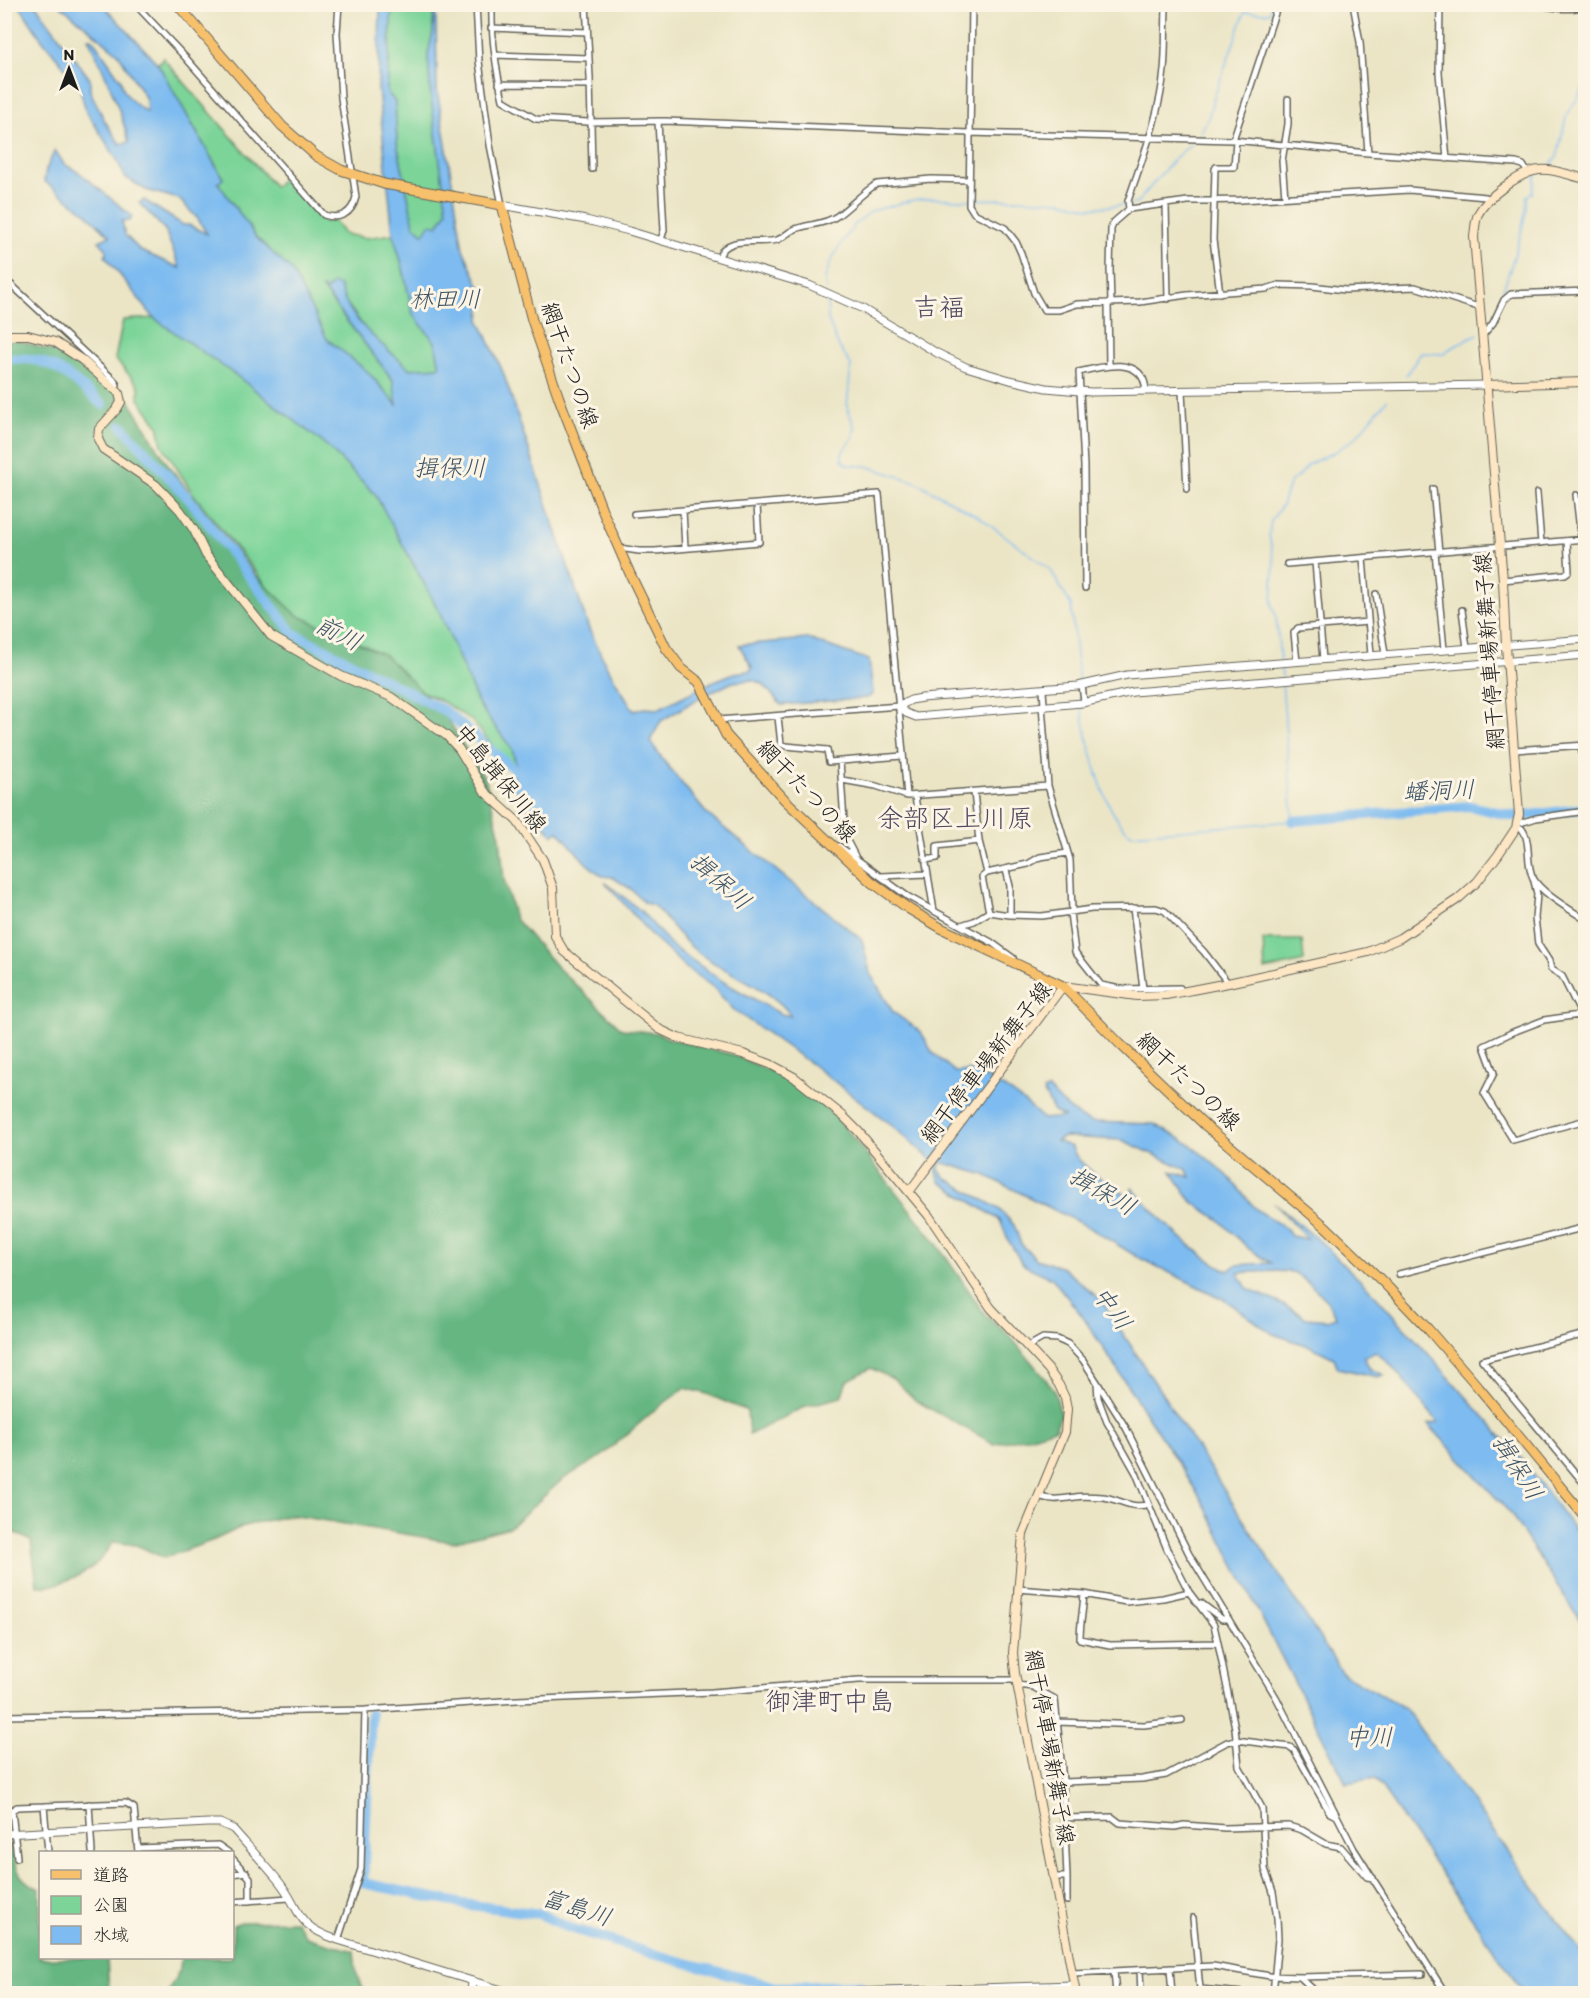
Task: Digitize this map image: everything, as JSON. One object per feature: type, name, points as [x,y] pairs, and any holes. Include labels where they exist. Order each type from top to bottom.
[{"type":"main road","points":[[177,4],[282,126],[316,156],[356,176],[403,188],[499,204]]},
{"type":"main road","points":[[1528,172],[1545,170],[1586,179]]},
{"type":"main road","name":"網干停車場新舞子線","points":[[1075,1990],[1013,1653],[1023,1534],[1065,1432],[1067,1409],[1065,1398],[1059,1384],[1048,1369],[991,1308],[912,1189],[1061,989],[1137,996],[1182,992],[1368,952],[1400,938],[1458,899],[1477,882],[1512,836],[1518,819],[1514,750],[1501,546],[1475,226],[1477,217],[1489,199],[1528,172]]},
{"type":"main road","name":"網干たつの線","points":[[499,204],[532,320],[559,398],[619,548],[666,648],[681,668],[699,682],[726,735],[756,770],[826,841],[872,882],[940,928],[1020,964],[1061,989],[1205,1125],[1326,1227],[1428,1329],[1586,1518]]},
{"type":"main road","points":[[4,335],[28,335],[55,342],[82,360],[115,388]]},
{"type":"main road","points":[[1488,385],[1586,382]]},
{"type":"main road","name":"中島揖保川線","points":[[115,388],[121,402],[99,429],[98,439],[103,449],[156,485],[180,510],[194,530],[206,555],[271,636],[341,676],[391,697],[447,736],[459,749],[485,792],[517,821],[543,860],[553,888],[555,936],[564,951],[666,1033],[758,1059],[794,1077],[828,1103],[859,1132],[912,1189]]},
{"type":"street","points":[[135,4],[324,215],[334,218],[344,216],[354,206],[356,197],[356,176],[345,132],[340,77],[337,33],[339,4]]},
{"type":"street","points":[[476,4],[479,61],[499,204],[586,220],[809,285],[863,309],[937,353],[966,367],[1046,388],[1081,391],[1182,391],[1488,385]]},
{"type":"street","points":[[492,4],[491,28],[503,100],[536,119],[591,122],[658,121],[969,134],[1234,140],[1516,164],[1523,165],[1528,172]]},
{"type":"street","points":[[586,4],[592,170]]},
{"type":"street","points":[[972,4],[969,205],[974,213],[1005,228],[1016,243],[1034,293],[1044,310],[1059,310],[1077,304],[1168,299],[1187,295],[1269,289],[1279,285],[1345,290],[1415,287],[1475,306],[1480,305]]},
{"type":"street","points":[[1129,209],[1128,201],[1149,139],[1164,70],[1166,9],[1164,4]]},
{"type":"street","points":[[1220,293],[1213,240],[1216,167],[1234,167],[1234,140],[1278,4]]},
{"type":"street","points":[[1353,4],[1360,42],[1368,153]]},
{"type":"street","points":[[1440,4],[1439,73],[1447,159]]},
{"type":"street","points":[[1534,4],[1579,8],[1586,5]]},
{"type":"street","points":[[491,28],[587,32]]},
{"type":"street","points":[[495,55],[589,58]]},
{"type":"street","points":[[500,84],[589,85]]},
{"type":"street","points":[[1285,197],[1282,162],[1288,124],[1288,99]]},
{"type":"street","points":[[658,121],[664,230],[661,240]]},
{"type":"street","points":[[719,257],[726,246],[751,241],[776,240],[791,231],[836,218],[855,204],[869,188],[877,184],[931,179],[969,180]]},
{"type":"street","points":[[1109,365],[1111,229],[1114,222],[1129,209],[1214,199],[1409,190],[1489,199]]},
{"type":"street","points":[[1166,204],[1168,299]]},
{"type":"street","points":[[4,278],[113,379],[117,385],[115,388]]},
{"type":"street","points":[[1483,335],[1493,324],[1504,300],[1511,294],[1586,291]]},
{"type":"street","points":[[1085,588],[1079,372],[1109,365],[1131,367],[1138,371],[1145,383],[1146,391]]},
{"type":"street","points":[[1182,391],[1187,489]]},
{"type":"street","points":[[1433,489],[1444,650]]},
{"type":"street","points":[[1537,493],[1541,543]]},
{"type":"street","points":[[634,514],[879,494],[906,796]]},
{"type":"street","points":[[1287,564],[1583,539],[1576,495]]},
{"type":"street","points":[[619,548],[639,551],[759,542],[757,504]]},
{"type":"street","points":[[683,510],[685,548]]},
{"type":"street","points":[[1503,580],[1565,574],[1569,571],[1567,541]]},
{"type":"street","points":[[1363,558],[1371,655]]},
{"type":"street","points":[[1315,562],[1323,660]]},
{"type":"street","points":[[1376,594],[1385,654]]},
{"type":"street","points":[[1462,610],[1467,648]]},
{"type":"street","points":[[1297,662],[1294,633],[1298,628],[1368,622]]},
{"type":"street","points":[[718,720],[898,706],[922,698],[1043,690],[1082,685],[1127,675],[1586,639]]},
{"type":"street","points":[[898,706],[906,713],[916,717],[1084,702],[1133,692],[1586,655]]},
{"type":"street","points":[[1082,685],[1084,702]]},
{"type":"street","points":[[1043,690],[1048,786],[1070,860],[1071,912],[1075,952],[1101,985],[1120,989],[1180,988],[1182,992]]},
{"type":"street","points":[[778,717],[781,744],[827,750],[830,762],[902,756]]},
{"type":"street","points":[[1514,750],[1583,745],[1586,787]]},
{"type":"street","points":[[840,761],[844,837],[856,858]]},
{"type":"street","points":[[842,780],[876,786],[915,797],[1048,786]]},
{"type":"street","points":[[975,792],[979,841],[987,873]]},
{"type":"street","points":[[915,797],[934,911]]},
{"type":"street","points":[[1586,811],[1518,819],[1526,832],[1538,894],[1535,918],[1538,944],[1549,961],[1551,969],[1562,976],[1586,1024]]},
{"type":"street","points":[[826,841],[856,858],[907,896],[991,942],[1020,964]]},
{"type":"street","points":[[924,860],[937,858],[937,846],[979,841]]},
{"type":"street","points":[[989,912],[982,877],[987,873],[1028,864],[1040,857],[1068,853]]},
{"type":"street","points":[[1006,870],[1010,886],[1010,915]]},
{"type":"street","points":[[881,876],[927,873]]},
{"type":"street","points":[[1533,877],[1546,892],[1586,920]]},
{"type":"street","points":[[1132,908],[1143,989]]},
{"type":"street","points":[[961,925],[974,921],[989,912],[1042,916],[1071,912],[1156,908],[1165,911],[1204,952],[1228,983]]},
{"type":"street","points":[[1583,1015],[1544,1020],[1484,1046],[1494,1073],[1484,1093],[1513,1140],[1586,1120]]},
{"type":"street","points":[[1399,1274],[1586,1227]]},
{"type":"street","points":[[1586,1334],[1482,1360],[1586,1486]]},
{"type":"street","points":[[1027,1347],[1043,1338],[1057,1338],[1078,1354],[1097,1382],[1126,1428],[1189,1554],[1276,1696],[1336,1816],[1446,1994]]},
{"type":"street","points":[[1097,1382],[1098,1398],[1107,1422],[1136,1473],[1167,1549],[1189,1592],[1214,1625],[1235,1728],[1239,1766],[1259,1800],[1265,1869],[1273,1892],[1277,1918],[1278,1939],[1273,1994]]},
{"type":"street","points":[[1038,1496],[1058,1500],[1090,1496],[1108,1498],[1130,1506],[1149,1504]]},
{"type":"street","points":[[1017,1589],[1084,1594],[1126,1602],[1163,1598],[1189,1592]]},
{"type":"street","points":[[1084,1594],[1080,1639],[1110,1645],[1218,1643]]},
{"type":"street","points":[[1197,1602],[1222,1619],[1227,1619]]},
{"type":"street","points":[[4,1716],[365,1710],[517,1700],[712,1692],[859,1680],[1017,1682],[1053,1696],[1055,1699],[1063,1781],[1067,1901]]},
{"type":"street","points":[[338,1940],[361,1869],[365,1710]]},
{"type":"street","points":[[1057,1722],[1144,1725],[1182,1720]]},
{"type":"street","points":[[1037,1782],[1142,1779],[1166,1775],[1227,1742],[1236,1740],[1290,1747],[1294,1750],[1330,1813],[1336,1816]]},
{"type":"street","points":[[17,1858],[12,1810],[89,1804],[126,1803],[134,1808],[138,1850],[218,1845],[227,1851]]},
{"type":"street","points":[[89,1804],[92,1851]]},
{"type":"street","points":[[44,1806],[48,1851]]},
{"type":"street","points":[[1064,1818],[1112,1817],[1120,1823],[1152,1826],[1184,1825],[1225,1828],[1288,1826],[1302,1830],[1326,1844],[1341,1847],[1367,1877],[1373,1878]]},
{"type":"street","points":[[4,1834],[208,1823],[226,1825],[233,1829],[277,1879],[297,1914],[311,1929],[338,1940],[515,1994]]},
{"type":"street","points":[[234,1860],[250,1878],[250,1901]]},
{"type":"street","points":[[234,1874],[246,1872]]},
{"type":"street","points":[[1054,1877],[1067,1877]]},
{"type":"street","points":[[234,1902],[289,1898]]},
{"type":"street","points":[[1193,1918],[1200,1989],[1253,1994]]},
{"type":"street","points":[[1073,1973],[1199,1966],[1274,1976],[1300,1977],[1422,1974]]},
{"type":"street","points":[[1170,1968],[1172,1994]]},
{"type":"street","points":[[1140,1970],[1141,1994]]},
{"type":"street","points":[[1114,1971],[1116,1994]]},
{"type":"street","points":[[1300,1977],[1318,1994]]},
{"type":"street","points":[[471,1994],[472,1981]]},
{"type":"street","points":[[790,1994],[1075,1990]]},
{"type":"green space","points":[[392,5],[434,5],[433,32],[428,55],[431,99],[447,211],[438,226],[424,234],[414,226],[397,143],[395,102],[387,92]]},
{"type":"green space","points":[[163,58],[275,187],[283,178],[325,222],[334,220],[344,234],[366,238],[393,234],[413,314],[435,342],[440,367],[410,369],[369,334],[343,298],[322,289],[393,380],[398,406],[368,372],[327,339],[292,272],[256,237],[218,183],[223,178],[158,64]]},
{"type":"green space","points":[[154,318],[237,376],[326,445],[375,494],[438,609],[479,705],[512,749],[517,768],[512,771],[506,766],[494,747],[472,721],[445,703],[366,664],[282,605],[194,495],[162,445],[158,425],[139,399],[139,386],[115,359],[123,320]]},
{"type":"green space","points":[[4,341],[19,341],[65,355],[91,376],[126,395],[168,465],[256,576],[297,615],[385,655],[444,713],[486,781],[500,837],[504,879],[515,919],[557,967],[622,1029],[657,1033],[670,1039],[730,1054],[788,1078],[835,1115],[937,1244],[986,1316],[1009,1335],[1054,1389],[1061,1415],[1055,1429],[994,1444],[916,1401],[895,1380],[871,1368],[847,1381],[841,1397],[806,1406],[749,1435],[747,1411],[707,1394],[685,1388],[656,1409],[602,1456],[563,1479],[510,1527],[452,1542],[291,1515],[244,1526],[214,1540],[164,1558],[136,1545],[113,1542],[98,1562],[87,1571],[51,1586],[37,1585],[31,1541],[18,1534],[4,1531]]},
{"type":"green space","points":[[1263,940],[1302,940],[1304,961],[1265,970]]},
{"type":"green space","points":[[5,1843],[10,1843],[18,1871],[26,1881],[39,1888],[39,1959],[107,1959],[109,1993],[5,1993]]},
{"type":"green space","points":[[296,1921],[306,1937],[354,1951],[356,1972],[364,1991],[377,1993],[167,1993],[180,1969],[181,1959],[234,1959],[234,1925],[241,1922]]},
{"type":"water","name":"揖保川","points":[[19,5],[36,5],[90,79],[90,91],[106,123],[120,144],[129,142],[111,89],[88,38],[92,38],[121,80],[127,95],[147,112],[146,99],[118,53],[60,5],[102,5],[105,7],[158,64],[223,179],[218,183],[256,237],[292,271],[327,339],[368,372],[397,405],[393,380],[322,288],[327,290],[333,284],[340,286],[350,310],[368,332],[410,369],[440,367],[435,342],[413,314],[393,234],[378,89],[380,5],[392,5],[387,92],[395,102],[397,143],[414,225],[424,234],[430,224],[438,226],[447,211],[431,99],[428,55],[433,32],[434,5],[436,5],[437,89],[463,249],[482,292],[480,321],[503,372],[589,629],[607,667],[634,711],[644,708],[658,709],[712,682],[734,673],[750,671],[752,667],[739,645],[808,639],[869,660],[873,692],[867,698],[781,705],[763,684],[753,680],[733,682],[699,698],[661,721],[650,741],[663,760],[707,814],[862,940],[870,973],[893,1012],[921,1032],[932,1052],[955,1072],[970,1071],[988,1078],[1020,1099],[1043,1119],[1064,1117],[1054,1112],[1043,1091],[1049,1089],[1081,1118],[1092,1122],[1154,1124],[1190,1144],[1227,1175],[1256,1209],[1288,1230],[1291,1236],[1308,1239],[1274,1203],[1322,1243],[1376,1296],[1524,1462],[1585,1543],[1585,1628],[1511,1514],[1428,1424],[1438,1422],[1391,1365],[1376,1352],[1364,1357],[1370,1369],[1384,1375],[1378,1377],[1338,1368],[1334,1358],[1312,1347],[1273,1334],[1225,1300],[1136,1256],[1090,1228],[985,1175],[940,1162],[939,1170],[946,1178],[999,1209],[1014,1225],[1021,1244],[1036,1259],[1063,1268],[1102,1301],[1343,1674],[1405,1708],[1585,1959],[1585,1993],[1524,1993],[1375,1778],[1346,1783],[1200,1497],[1083,1317],[1052,1278],[1023,1265],[1008,1240],[1000,1220],[940,1182],[934,1162],[889,1123],[814,1066],[734,1010],[713,987],[686,968],[651,935],[605,882],[641,911],[673,947],[727,984],[781,1014],[791,1016],[782,1005],[759,988],[695,950],[653,905],[645,903],[631,889],[612,877],[602,876],[586,863],[558,831],[553,835],[526,805],[526,798],[510,786],[517,768],[512,749],[479,705],[438,609],[375,494],[326,445],[237,376],[154,318],[105,256],[107,250],[99,241],[110,236],[85,212],[44,181],[55,150],[64,164],[80,173],[132,216],[130,221],[122,221],[125,235],[141,251],[180,268],[165,230],[139,203],[144,200],[183,225],[189,225],[207,234],[198,219],[179,199],[146,190],[125,177],[116,158],[86,111],[79,85],[40,37]],"holes":[[[1064,1137],[1122,1140],[1186,1169],[1191,1177],[1171,1171],[1192,1202],[1218,1219],[1249,1249],[1271,1263],[1236,1265],[1228,1271],[1177,1234],[1132,1188],[1133,1199],[1089,1169],[1081,1162],[1072,1147],[1056,1141]],[[1238,1273],[1295,1273],[1325,1298],[1336,1317],[1327,1320],[1306,1318],[1247,1288]]]},
{"type":"waterway","points":[[1198,138],[1209,116],[1245,12],[1269,13],[1272,4]]},
{"type":"waterway","points":[[1549,167],[1557,157],[1567,114],[1586,81]]},
{"type":"waterway","points":[[1131,204],[1136,204],[1174,159],[1195,141]]},
{"type":"waterway","points":[[1498,306],[1520,235],[1527,196],[1532,193],[1536,175]]},
{"type":"waterway","points":[[826,290],[825,278],[830,263],[842,242],[856,223],[872,211],[913,200],[933,198],[1062,201],[1089,208],[1126,205]]},
{"type":"waterway","points":[[827,297],[828,320],[838,345],[851,365],[847,407],[855,428],[853,438],[842,453],[842,460],[848,465],[866,466],[916,482],[981,518],[1050,569],[1071,605],[1079,684]]},
{"type":"waterway","points":[[1406,375],[1421,353],[1444,354],[1478,334]]},
{"type":"waterway","name":"前川","points":[[4,359],[28,359],[49,365],[68,376],[103,405]]},
{"type":"waterway","points":[[1280,659],[1276,616],[1272,605],[1274,561],[1269,535],[1271,521],[1282,505],[1290,482],[1309,464],[1335,452],[1355,438],[1387,400]]},
{"type":"waterway","name":"前川","points":[[122,426],[190,500],[293,633],[445,711],[515,770],[528,773]]},
{"type":"waterway","points":[[1281,667],[1282,677]]},
{"type":"waterway","points":[[1081,707],[1092,757],[1105,795],[1122,826],[1132,834],[1293,821],[1282,682]]},
{"type":"waterway","points":[[1079,689],[1080,699]]},
{"type":"waterway","name":"蟠洞川","points":[[1293,821],[1469,806],[1513,816],[1586,808]]},
{"type":"waterway","name":"富島川","points":[[371,1714],[363,1883],[463,1904],[540,1914],[567,1927],[653,1954],[777,1987],[858,1985],[866,1989],[867,1994]]},
{"type":"district","name":"吉福","points":[[939,307]]},
{"type":"district","name":"余部区上川原","points":[[955,818]]},
{"type":"district","name":"御津町中島","points":[[830,1701]]},
{"type":"water label","name":"林田川","points":[[445,298]]},
{"type":"water label","name":"中川","points":[[1113,1308]]},
{"type":"water label","name":"中川","points":[[1369,1736]]}]
